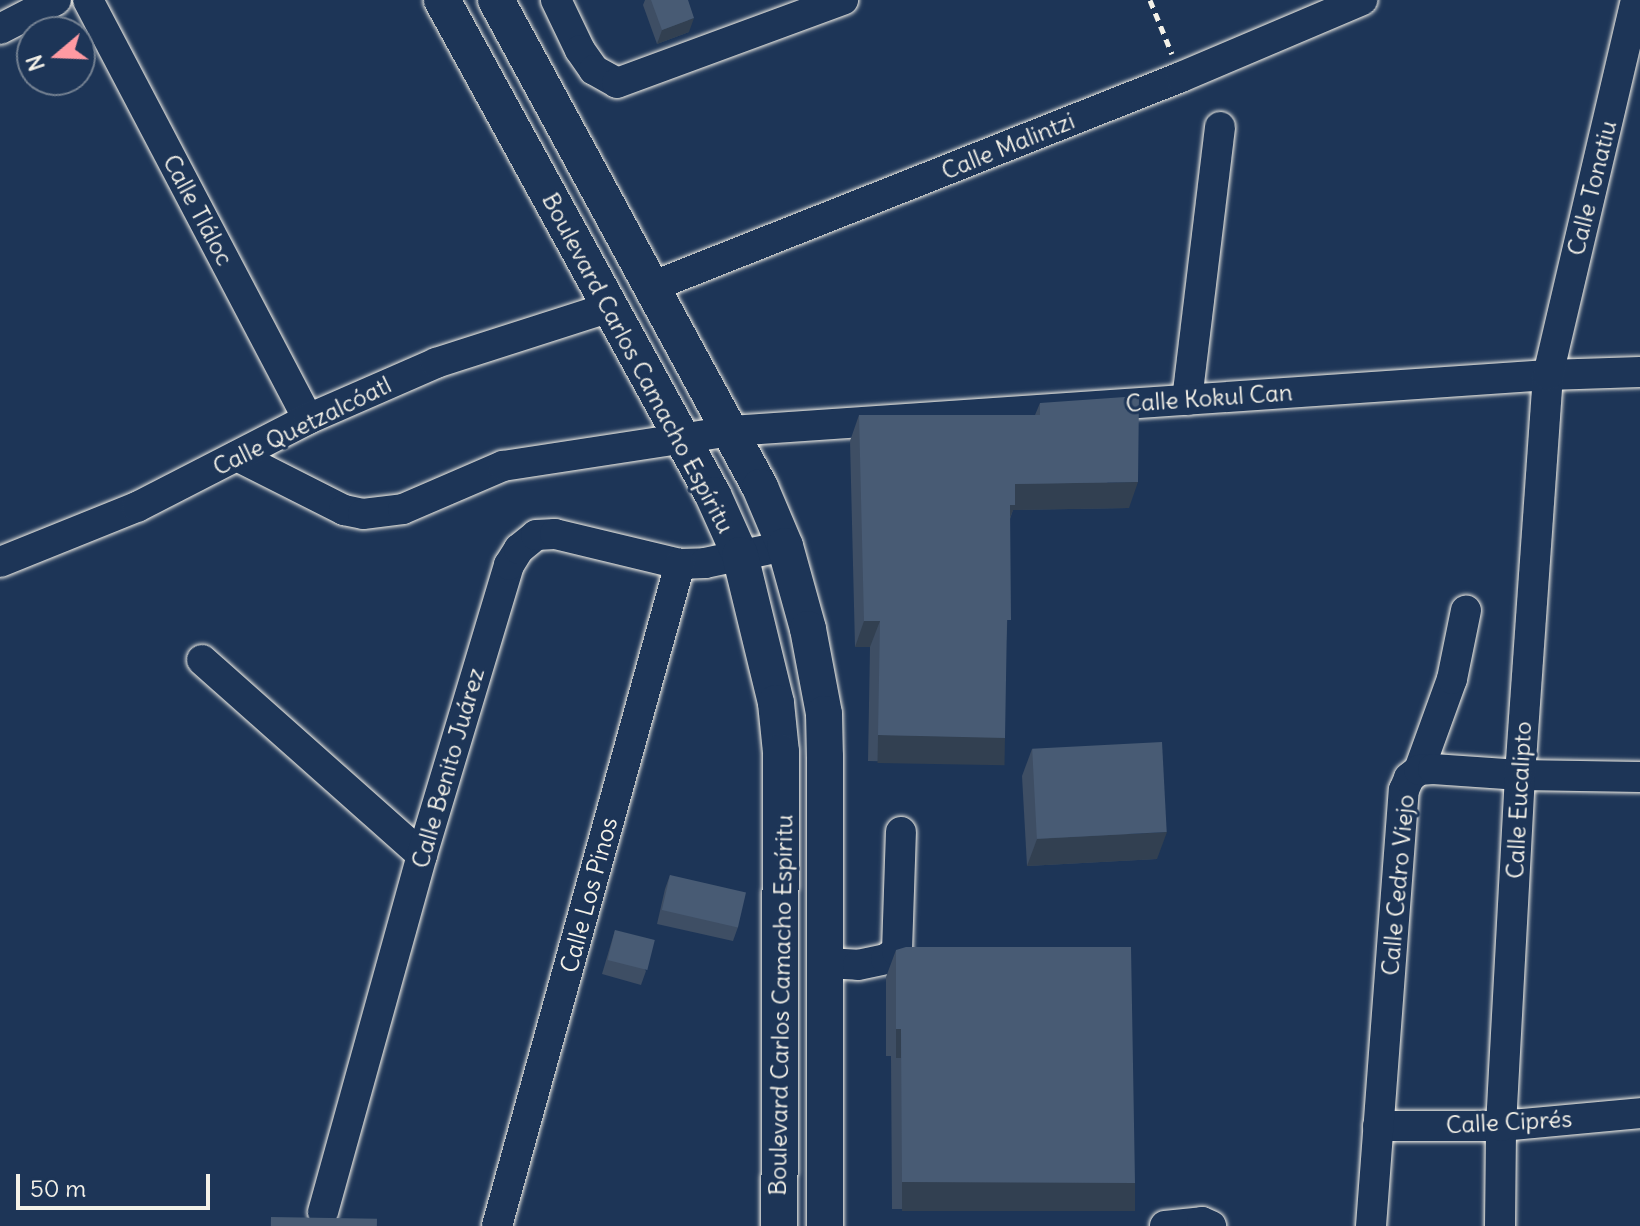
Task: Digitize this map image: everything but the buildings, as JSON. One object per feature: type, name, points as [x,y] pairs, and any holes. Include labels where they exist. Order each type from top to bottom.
[{"type":"main road","name":"Boulevard Carlos Camacho Espíritu","points":[[442,0],[682,441],[740,555],[776,703],[781,752],[779,1226]]},
{"type":"main road","name":"Boulevard Carlos Camacho Espíritu","points":[[496,0],[760,487],[785,546],[808,629],[824,714],[825,1226]]},
{"type":"street","points":[[0,29],[56,0]]},
{"type":"street","name":"Calle Tláloc","points":[[88,0],[308,419]]},
{"type":"street","points":[[556,0],[580,50],[594,70],[617,83],[843,0]]},
{"type":"street","name":"Calle Malintzi","points":[[651,287],[1181,77],[1362,0]]},
{"type":"street","name":"Calle Tonatiu","points":[[1548,375],[1626,108],[1636,0]]},
{"type":"street","points":[[1187,400],[1220,127]]},
{"type":"street","name":"Calle Quetzalcóatl","points":[[0,562],[137,507],[308,419],[436,363],[610,307]]},
{"type":"street","name":"Calle Kokul Can","points":[[237,456],[344,510],[363,514],[403,509],[503,466],[682,441],[731,431],[1548,375],[1640,372]]},
{"type":"street","name":"Calle Eucalipto","points":[[1500,1226],[1501,1126],[1520,775],[1548,375]]},
{"type":"street","name":"Calle Benito Juárez","points":[[323,1212],[422,855],[509,565],[519,549],[536,535],[555,534],[680,564],[785,546]]},
{"type":"street","name":"Calle Los Pinos","points":[[497,1226],[680,564]]},
{"type":"street","points":[[1419,770],[1452,679],[1466,610]]},
{"type":"street","points":[[202,660],[422,855]]},
{"type":"street","name":"Calle Cedro Viejo","points":[[1371,1226],[1404,790],[1409,778],[1419,770],[1640,777]]},
{"type":"street","points":[[825,963],[858,965],[886,959],[897,951],[901,832]]},
{"type":"street","name":"Calle Ciprés","points":[[1378,1126],[1501,1126],[1640,1113]]},
{"type":"street","points":[[1165,1226],[1202,1222],[1211,1226]]},
{"type":"path","points":[[1150,0],[1181,77]]}]
